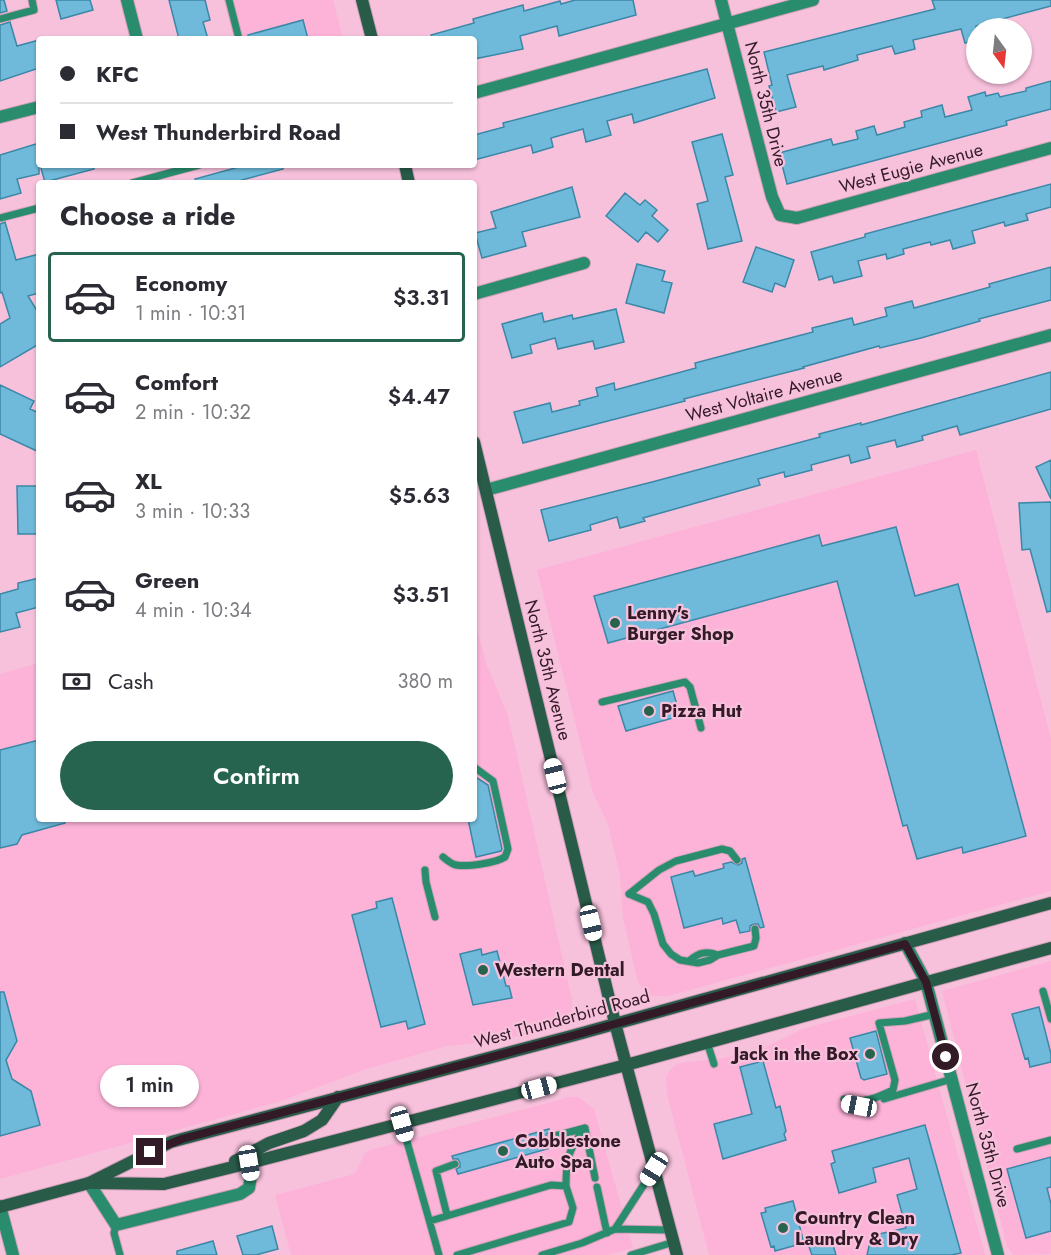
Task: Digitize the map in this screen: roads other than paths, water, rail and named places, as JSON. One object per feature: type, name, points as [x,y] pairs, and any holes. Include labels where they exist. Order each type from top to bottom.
[{"type":"main road","points":[[362,0],[371,36]]},
{"type":"main road","name":"North 35th Avenue","points":[[477,454],[615,1023],[677,1255]]},
{"type":"main road","name":"West Thunderbird Road","points":[[0,1207],[89,1184],[171,1142],[1051,903]]},
{"type":"main road","name":"West Thunderbird Road","points":[[89,1184],[164,1184],[626,1065],[1051,948]]},
{"type":"main road","points":[[220,1170],[268,1143],[304,1131],[322,1120],[338,1097]]},
{"type":"street","points":[[127,0],[136,36]]},
{"type":"street","name":"North 35th Drive","points":[[721,0],[772,197],[780,215]]},
{"type":"street","points":[[477,92],[813,0]]},
{"type":"street","points":[[0,117],[36,108]]},
{"type":"street","name":"West Eugie Avenue","points":[[780,215],[796,218],[1051,148]]},
{"type":"street","points":[[477,293],[584,263]]},
{"type":"street","name":"West Voltaire Avenue","points":[[486,490],[1051,335]]},
{"type":"street","name":"North 35th Drive","points":[[905,944],[926,982],[998,1255]]},
{"type":"street","points":[[89,1184],[116,1225],[240,1194],[249,1188],[251,1176],[249,1163]]},
{"type":"street","points":[[0,1207],[7,1248]]},
{"type":"lane","points":[[0,19],[34,10],[32,0]]},
{"type":"lane","points":[[229,0],[238,36]]},
{"type":"lane","points":[[143,180],[188,168]]},
{"type":"lane","points":[[0,218],[36,209]]},
{"type":"lane","points":[[602,702],[685,682],[690,687],[701,728]]},
{"type":"lane","points":[[443,857],[454,865],[499,861],[505,857],[508,849],[493,781],[477,769]]},
{"type":"lane","points":[[737,860],[730,850],[722,849],[676,861],[659,870],[629,894],[648,902],[663,944],[680,960],[698,963],[718,955],[754,946],[755,929]]},
{"type":"lane","points":[[425,870],[435,917]]},
{"type":"lane","points":[[1043,991],[1051,1019]]},
{"type":"lane","points":[[935,1014],[905,1021],[879,1023],[895,1080],[893,1090],[859,1102],[844,1100],[846,1104],[859,1106],[952,1079]]},
{"type":"lane","points":[[707,1042],[714,1064]]},
{"type":"lane","points":[[402,1124],[440,1255]]},
{"type":"lane","points":[[551,1137],[585,1128]]},
{"type":"lane","points":[[585,1128],[595,1178]]},
{"type":"lane","points":[[457,1255],[569,1222],[573,1208],[566,1186],[566,1163],[571,1145],[585,1128]]},
{"type":"lane","points":[[1017,1149],[1051,1140]]},
{"type":"lane","points":[[447,1215],[436,1171],[455,1164]]},
{"type":"lane","points":[[542,1255],[582,1243],[615,1229],[654,1169]]},
{"type":"lane","points":[[430,1221],[551,1185],[566,1186]]},
{"type":"lane","points":[[597,1187],[607,1233]]},
{"type":"lane","points":[[116,1225],[114,1233],[120,1255]]},
{"type":"lane","points":[[615,1229],[672,1236]]},
{"type":"lane","points":[[631,1255],[672,1236]]},
{"type":"place","name":"Lenny's Burger Shop","points":[[615,623]]},
{"type":"place","name":"Pizza Hut","points":[[649,711]]},
{"type":"place","name":"Western Dental","points":[[483,970]]},
{"type":"place","name":"Jack in the Box","points":[[870,1054]]},
{"type":"place","name":"Cobblestone Auto Spa","points":[[503,1151]]},
{"type":"place","name":"Country Clean Laundry & Dry","points":[[783,1228]]}]
